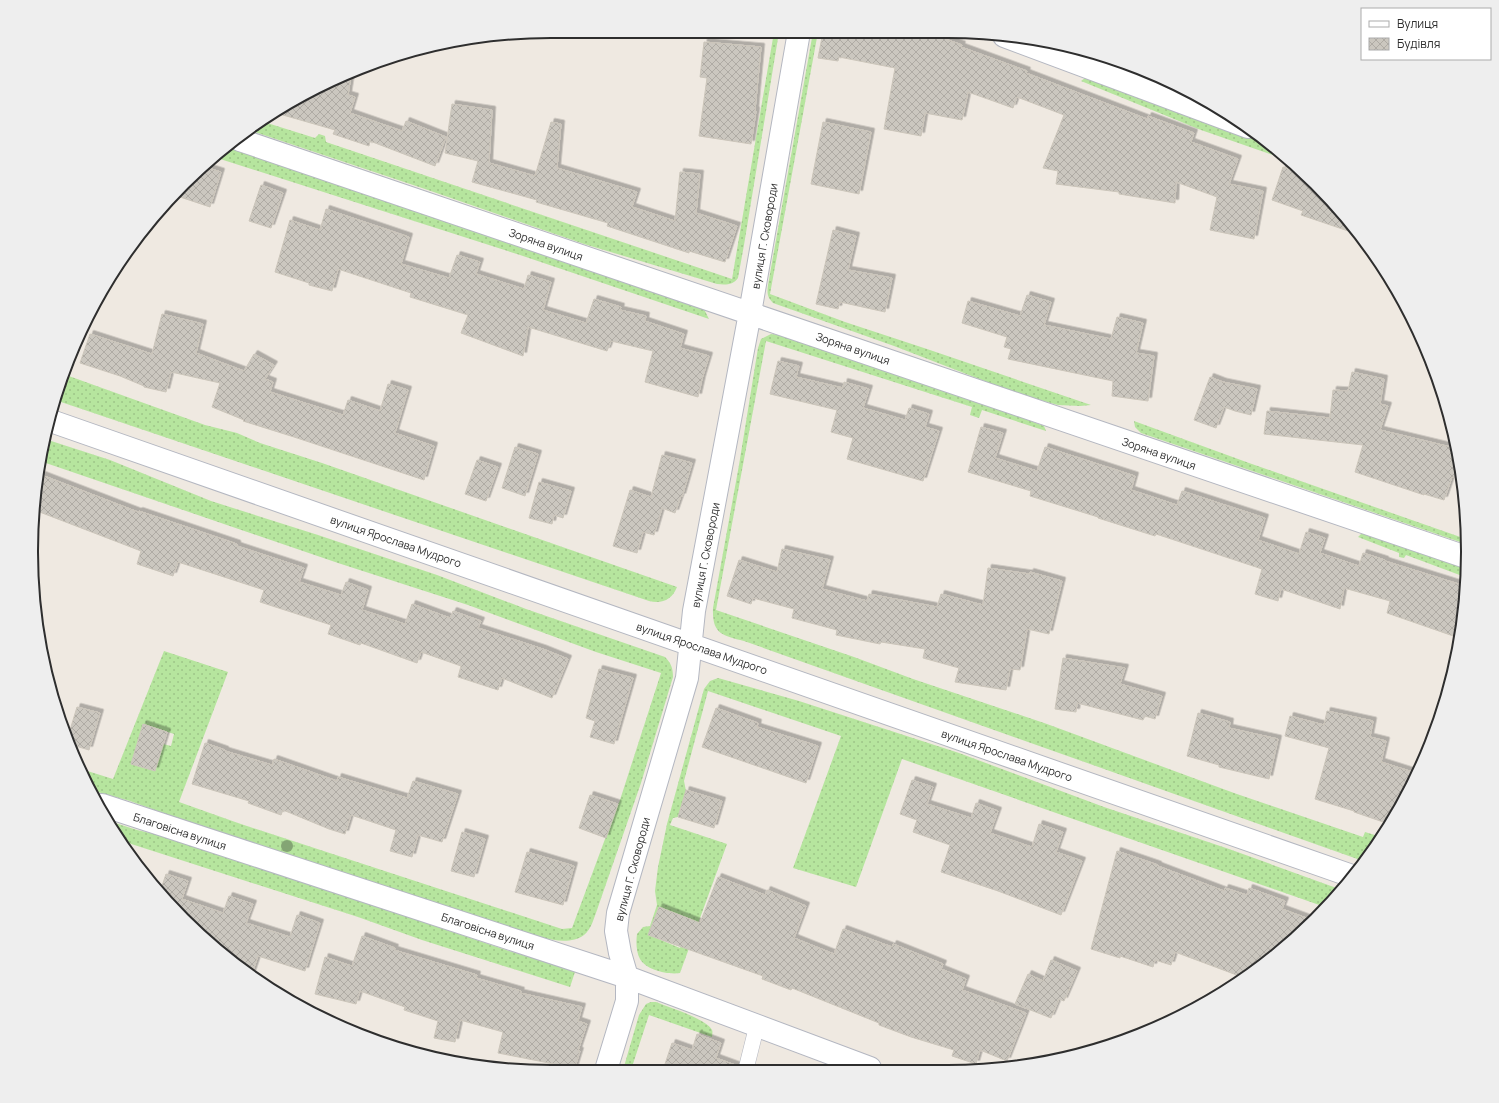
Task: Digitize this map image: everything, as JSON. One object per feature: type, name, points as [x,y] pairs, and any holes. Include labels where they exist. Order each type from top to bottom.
[{"type":"street","name":"вулиця Г. Сковороди","points":[[608,1065],[627,1001],[627,977],[620,953],[616,931],[618,913],[687,678],[694,611],[750,313],[798,38]]},
{"type":"street","points":[[1025,44],[1218,116]]},
{"type":"street","name":"Зоряна вулиця","points":[[243,141],[1461,555]]},
{"type":"street","name":"вулиця Ярослава Мудрого","points":[[54,422],[1347,874]]},
{"type":"street","name":"Благовісна вулиця","points":[[106,806],[627,977],[862,1065]]},
{"type":"lane","points":[[747,1065],[757,1025]]},
{"type":"green space","points":[[773,38],[778,38],[738,278],[729,284],[717,284],[584,244],[256,132],[269,123],[315,138],[319,134],[325,136],[326,142],[732,279]]},
{"type":"green space","points":[[812,38],[817,38],[770,294],[845,322],[1091,405],[1058,405],[1018,394],[894,346],[773,303],[768,295],[768,285]]},
{"type":"green space","points":[[1085,78],[1189,113],[1247,135],[1274,155],[1201,130],[1081,81]]},
{"type":"green space","points":[[234,148],[704,309],[709,319],[520,255],[220,159]]},
{"type":"green space","points":[[771,334],[784,336],[966,397],[1044,426],[1046,431],[982,410],[979,418],[970,415],[972,407],[766,341],[716,610],[1047,724],[1234,793],[1363,837],[1365,832],[1375,835],[1358,859],[724,635],[720,632],[714,623],[713,608],[739,465],[758,348],[761,339]]},
{"type":"green space","points":[[69,376],[205,425],[237,433],[260,443],[322,463],[677,587],[672,595],[666,600],[658,602],[649,601],[60,402],[65,386]]},
{"type":"green space","points":[[1134,421],[1461,537],[1461,542],[1141,433],[1135,427]]},
{"type":"green space","points":[[50,441],[110,460],[211,501],[437,575],[526,609],[665,657],[669,661],[673,671],[673,677],[641,783],[593,920],[584,935],[577,939],[562,941],[545,939],[522,933],[210,830],[130,801],[98,792],[87,771],[113,779],[164,651],[228,672],[179,802],[238,823],[562,929],[572,928],[619,803],[661,673],[596,652],[468,605],[338,563],[46,463]],"holes":[[[143,724],[174,734],[171,746],[163,744],[155,771],[131,764]]]},
{"type":"green space","points":[[1361,534],[1364,534],[1461,566],[1460,575],[1406,555],[1404,558],[1399,557],[1399,553],[1358,537]]},
{"type":"green space","points":[[718,678],[799,701],[959,753],[1104,807],[1229,849],[1336,888],[1320,905],[902,759],[856,887],[793,868],[841,736],[708,691],[684,781],[686,791],[678,817],[673,818],[670,825],[727,844],[680,973],[658,971],[647,966],[640,959],[636,940],[637,934],[643,927],[650,926],[657,905],[655,891],[658,867],[667,824],[704,689],[710,681]],"holes":[[[659,907],[691,919],[680,948],[649,935]]]},
{"type":"green space","points":[[117,823],[137,830],[181,840],[509,951],[574,970],[575,972],[570,987],[422,940],[358,917],[130,843]]},
{"type":"green space","points":[[656,1002],[678,1010],[703,1022],[712,1030],[712,1037],[649,1015],[633,1065],[624,1065],[639,1015],[646,1004]]},
{"type":"building","points":[[822,38],[943,38],[962,45],[961,47],[1027,71],[1026,73],[1147,119],[1148,116],[1194,133],[1191,142],[1238,159],[1229,184],[1263,191],[1254,239],[1210,230],[1217,197],[1176,182],[1175,203],[1119,194],[1119,192],[1056,184],[1058,171],[1043,168],[1064,115],[1017,97],[1013,108],[968,92],[962,120],[925,113],[921,136],[884,129],[895,68],[839,57],[838,61],[818,58]]},
{"type":"building","points":[[704,42],[761,47],[756,111],[751,144],[699,136],[707,78],[700,77]]},
{"type":"building","points":[[351,79],[348,95],[355,97],[350,113],[402,131],[406,121],[446,137],[435,166],[370,141],[369,146],[333,134],[335,130],[282,115],[324,91]]},
{"type":"building","points":[[452,104],[492,110],[489,163],[535,176],[551,122],[561,124],[557,168],[637,192],[632,207],[675,221],[680,172],[700,174],[696,213],[737,226],[725,262],[689,251],[689,253],[607,226],[608,223],[536,202],[537,200],[472,182],[478,161],[445,153]]},
{"type":"building","points":[[823,122],[871,132],[859,194],[811,184]]},
{"type":"building","points":[[1283,167],[1291,170],[1311,188],[1349,231],[1301,215],[1303,211],[1272,200]]},
{"type":"building","points":[[209,168],[221,172],[210,207],[180,197]]},
{"type":"building","points":[[261,185],[283,193],[271,228],[249,221]]},
{"type":"building","points":[[326,209],[409,237],[401,264],[449,278],[457,255],[480,262],[476,274],[524,289],[528,275],[551,282],[543,310],[586,323],[594,299],[621,307],[620,310],[646,316],[645,321],[684,334],[680,348],[709,356],[698,397],[645,382],[653,351],[611,341],[607,351],[528,327],[523,356],[461,333],[468,315],[410,297],[411,293],[338,269],[332,291],[309,285],[309,283],[275,272],[290,220],[320,230]]},
{"type":"building","points":[[833,230],[856,236],[848,270],[892,278],[885,312],[840,302],[838,309],[816,304]]},
{"type":"building","points":[[1027,295],[1051,302],[1044,325],[1111,339],[1117,317],[1143,323],[1136,353],[1154,356],[1148,401],[1112,396],[1113,381],[1008,359],[1011,349],[1004,347],[1007,337],[962,323],[968,301],[1020,316]]},
{"type":"building","points":[[162,314],[203,324],[196,353],[244,371],[254,354],[274,365],[265,379],[273,382],[270,392],[343,415],[348,400],[380,411],[388,384],[408,390],[395,433],[434,446],[424,480],[243,421],[244,420],[212,407],[220,383],[171,372],[166,392],[144,387],[120,376],[80,363],[90,334],[152,354]]},
{"type":"building","points":[[778,361],[799,366],[796,377],[843,388],[844,382],[869,389],[863,408],[905,420],[909,408],[929,414],[925,427],[939,431],[923,481],[847,459],[853,438],[831,432],[837,410],[770,394]]},
{"type":"building","points":[[1352,372],[1384,379],[1380,404],[1388,406],[1380,430],[1450,447],[1456,478],[1452,477],[1444,500],[1424,495],[1355,472],[1363,445],[1264,434],[1267,411],[1330,418],[1333,390],[1348,391]]},
{"type":"building","points":[[1210,377],[1223,382],[1257,389],[1251,415],[1224,407],[1216,428],[1194,420]]},
{"type":"building","points":[[981,427],[1003,433],[995,458],[1037,471],[1045,447],[1135,476],[1131,490],[1177,505],[1182,491],[1265,518],[1258,540],[1299,554],[1306,532],[1325,538],[1320,553],[1359,566],[1363,553],[1460,584],[1454,636],[1387,613],[1390,601],[1344,588],[1340,609],[1281,589],[1278,601],[1255,594],[1262,569],[1156,534],[1155,536],[1030,496],[1031,491],[968,472]]},
{"type":"building","points":[[515,447],[538,454],[525,496],[502,488]]},
{"type":"building","points":[[662,455],[692,463],[682,497],[681,496],[675,513],[662,508],[654,535],[643,532],[637,553],[613,546],[630,490],[651,497]]},
{"type":"building","points":[[477,460],[498,467],[486,501],[465,494]]},
{"type":"building","points":[[44,476],[138,512],[139,511],[237,544],[237,546],[304,568],[299,582],[341,595],[346,582],[368,590],[362,610],[405,624],[412,604],[450,618],[453,611],[481,621],[478,628],[543,649],[568,659],[552,698],[502,678],[498,690],[458,677],[461,666],[421,652],[417,663],[361,643],[360,645],[328,634],[331,625],[260,602],[264,590],[178,562],[173,576],[137,564],[141,551],[40,512]]},
{"type":"building","points":[[539,482],[571,491],[563,518],[554,515],[552,524],[529,518]]},
{"type":"building","points":[[782,549],[830,560],[822,589],[867,601],[869,594],[937,607],[941,594],[983,605],[988,568],[1030,574],[1030,572],[1062,581],[1049,634],[1027,629],[1020,670],[1010,669],[1006,690],[955,682],[959,668],[923,658],[925,649],[881,642],[880,644],[836,635],[837,630],[792,618],[794,609],[753,598],[751,604],[727,596],[739,560],[777,572]]},
{"type":"building","points":[[1063,658],[1125,668],[1120,684],[1162,696],[1155,719],[1145,716],[1143,720],[1077,703],[1076,712],[1055,709]]},
{"type":"building","points":[[599,669],[633,678],[614,744],[590,737],[595,721],[586,718]]},
{"type":"building","points":[[77,707],[100,713],[89,750],[76,746],[70,730]]},
{"type":"building","points":[[716,708],[758,723],[757,727],[818,746],[806,783],[702,747]]},
{"type":"building","points":[[1327,711],[1373,721],[1370,737],[1386,741],[1381,762],[1411,772],[1383,822],[1315,799],[1329,748],[1285,736],[1290,716],[1324,725]]},
{"type":"building","points":[[1198,713],[1230,722],[1229,728],[1278,739],[1269,779],[1219,767],[1219,765],[1187,756]]},
{"type":"building","points":[[143,724],[167,732],[155,771],[131,764]]},
{"type":"building","points":[[205,743],[225,751],[272,765],[274,759],[337,781],[338,777],[407,798],[413,781],[458,794],[442,842],[418,835],[412,857],[390,851],[396,830],[351,815],[345,834],[283,810],[281,815],[248,803],[249,801],[192,784]]},
{"type":"building","points":[[912,780],[933,787],[927,804],[971,818],[976,803],[998,811],[990,833],[1032,847],[1039,824],[1063,832],[1056,852],[1082,861],[1061,915],[998,891],[941,872],[950,845],[913,832],[917,820],[900,814]]},
{"type":"building","points":[[686,790],[722,801],[714,828],[678,817]]},
{"type":"building","points":[[590,795],[618,804],[606,838],[579,828]]},
{"type":"building","points":[[462,832],[485,839],[474,877],[451,871]]},
{"type":"building","points":[[1117,851],[1158,865],[1224,891],[1225,888],[1247,895],[1249,888],[1285,901],[1282,909],[1307,918],[1286,938],[1237,975],[1175,952],[1171,965],[1155,960],[1153,967],[1120,956],[1120,958],[1091,949]]},
{"type":"building","points":[[527,852],[574,866],[563,905],[515,892]]},
{"type":"building","points":[[166,874],[188,881],[182,899],[223,913],[229,896],[253,904],[246,923],[290,937],[297,915],[320,923],[305,971],[258,956],[254,969],[213,938],[188,915],[162,886]]},
{"type":"building","points":[[718,877],[765,895],[767,890],[806,906],[794,938],[834,954],[843,929],[892,947],[893,944],[943,964],[941,969],[966,979],[962,990],[1026,1013],[1007,1061],[980,1050],[976,1064],[952,1056],[954,1050],[911,1037],[879,1025],[879,1023],[792,988],[791,990],[762,979],[763,976],[648,935],[659,907],[700,923]]},
{"type":"building","points":[[362,936],[395,948],[394,950],[477,975],[476,978],[521,991],[520,993],[582,1007],[578,1021],[587,1024],[578,1051],[580,1051],[576,1065],[554,1065],[498,1053],[503,1032],[460,1020],[455,1042],[434,1038],[438,1021],[404,1010],[405,1007],[360,991],[356,1004],[315,994],[325,957],[352,966]]},
{"type":"building","points":[[1051,960],[1077,971],[1064,1001],[1059,999],[1051,1018],[1015,1004],[1028,974],[1043,981]]},
{"type":"building","points":[[697,1034],[721,1043],[716,1058],[735,1065],[665,1065],[672,1043],[692,1050]]}]
